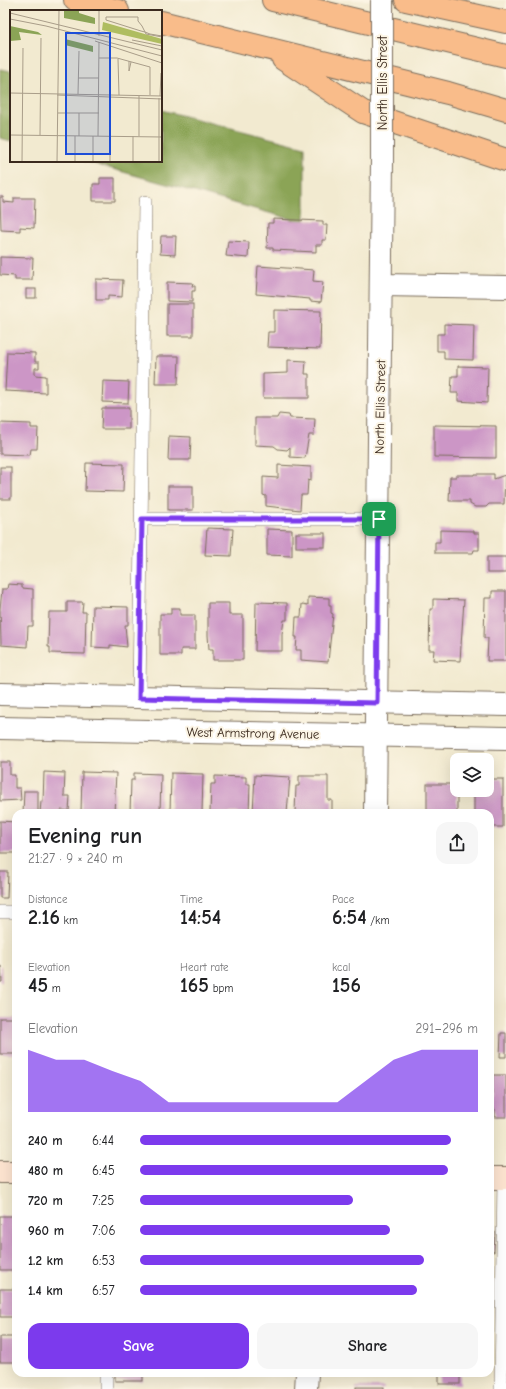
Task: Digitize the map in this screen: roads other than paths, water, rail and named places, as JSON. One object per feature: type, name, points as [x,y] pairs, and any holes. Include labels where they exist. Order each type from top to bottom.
[{"type":"highway","points":[[75,0],[114,10]]},
{"type":"highway","points":[[273,0],[506,56]]},
{"type":"highway","points":[[406,0],[506,22]]},
{"type":"highway","points":[[162,22],[270,51],[448,93],[506,110]]},
{"type":"highway","points":[[270,51],[363,112],[506,160]]},
{"type":"street","name":"North Ellis Street","points":[[375,809],[381,285],[382,0]]},
{"type":"street","points":[[381,285],[506,288]]},
{"type":"street","points":[[0,694],[506,705]]},
{"type":"street","name":"West Armstrong Avenue","points":[[0,728],[506,738]]},
{"type":"street","points":[[0,1172],[12,1172]]},
{"type":"street","points":[[306,1377],[306,1389]]},
{"type":"lane","points":[[139,698],[145,202]]},
{"type":"lane","points":[[142,519],[379,519]]},
{"type":"lane","points":[[0,912],[12,912]]},
{"type":"lane","points":[[500,1178],[501,1389]]},
{"type":"lane","points":[[106,1377],[106,1389]]}]
